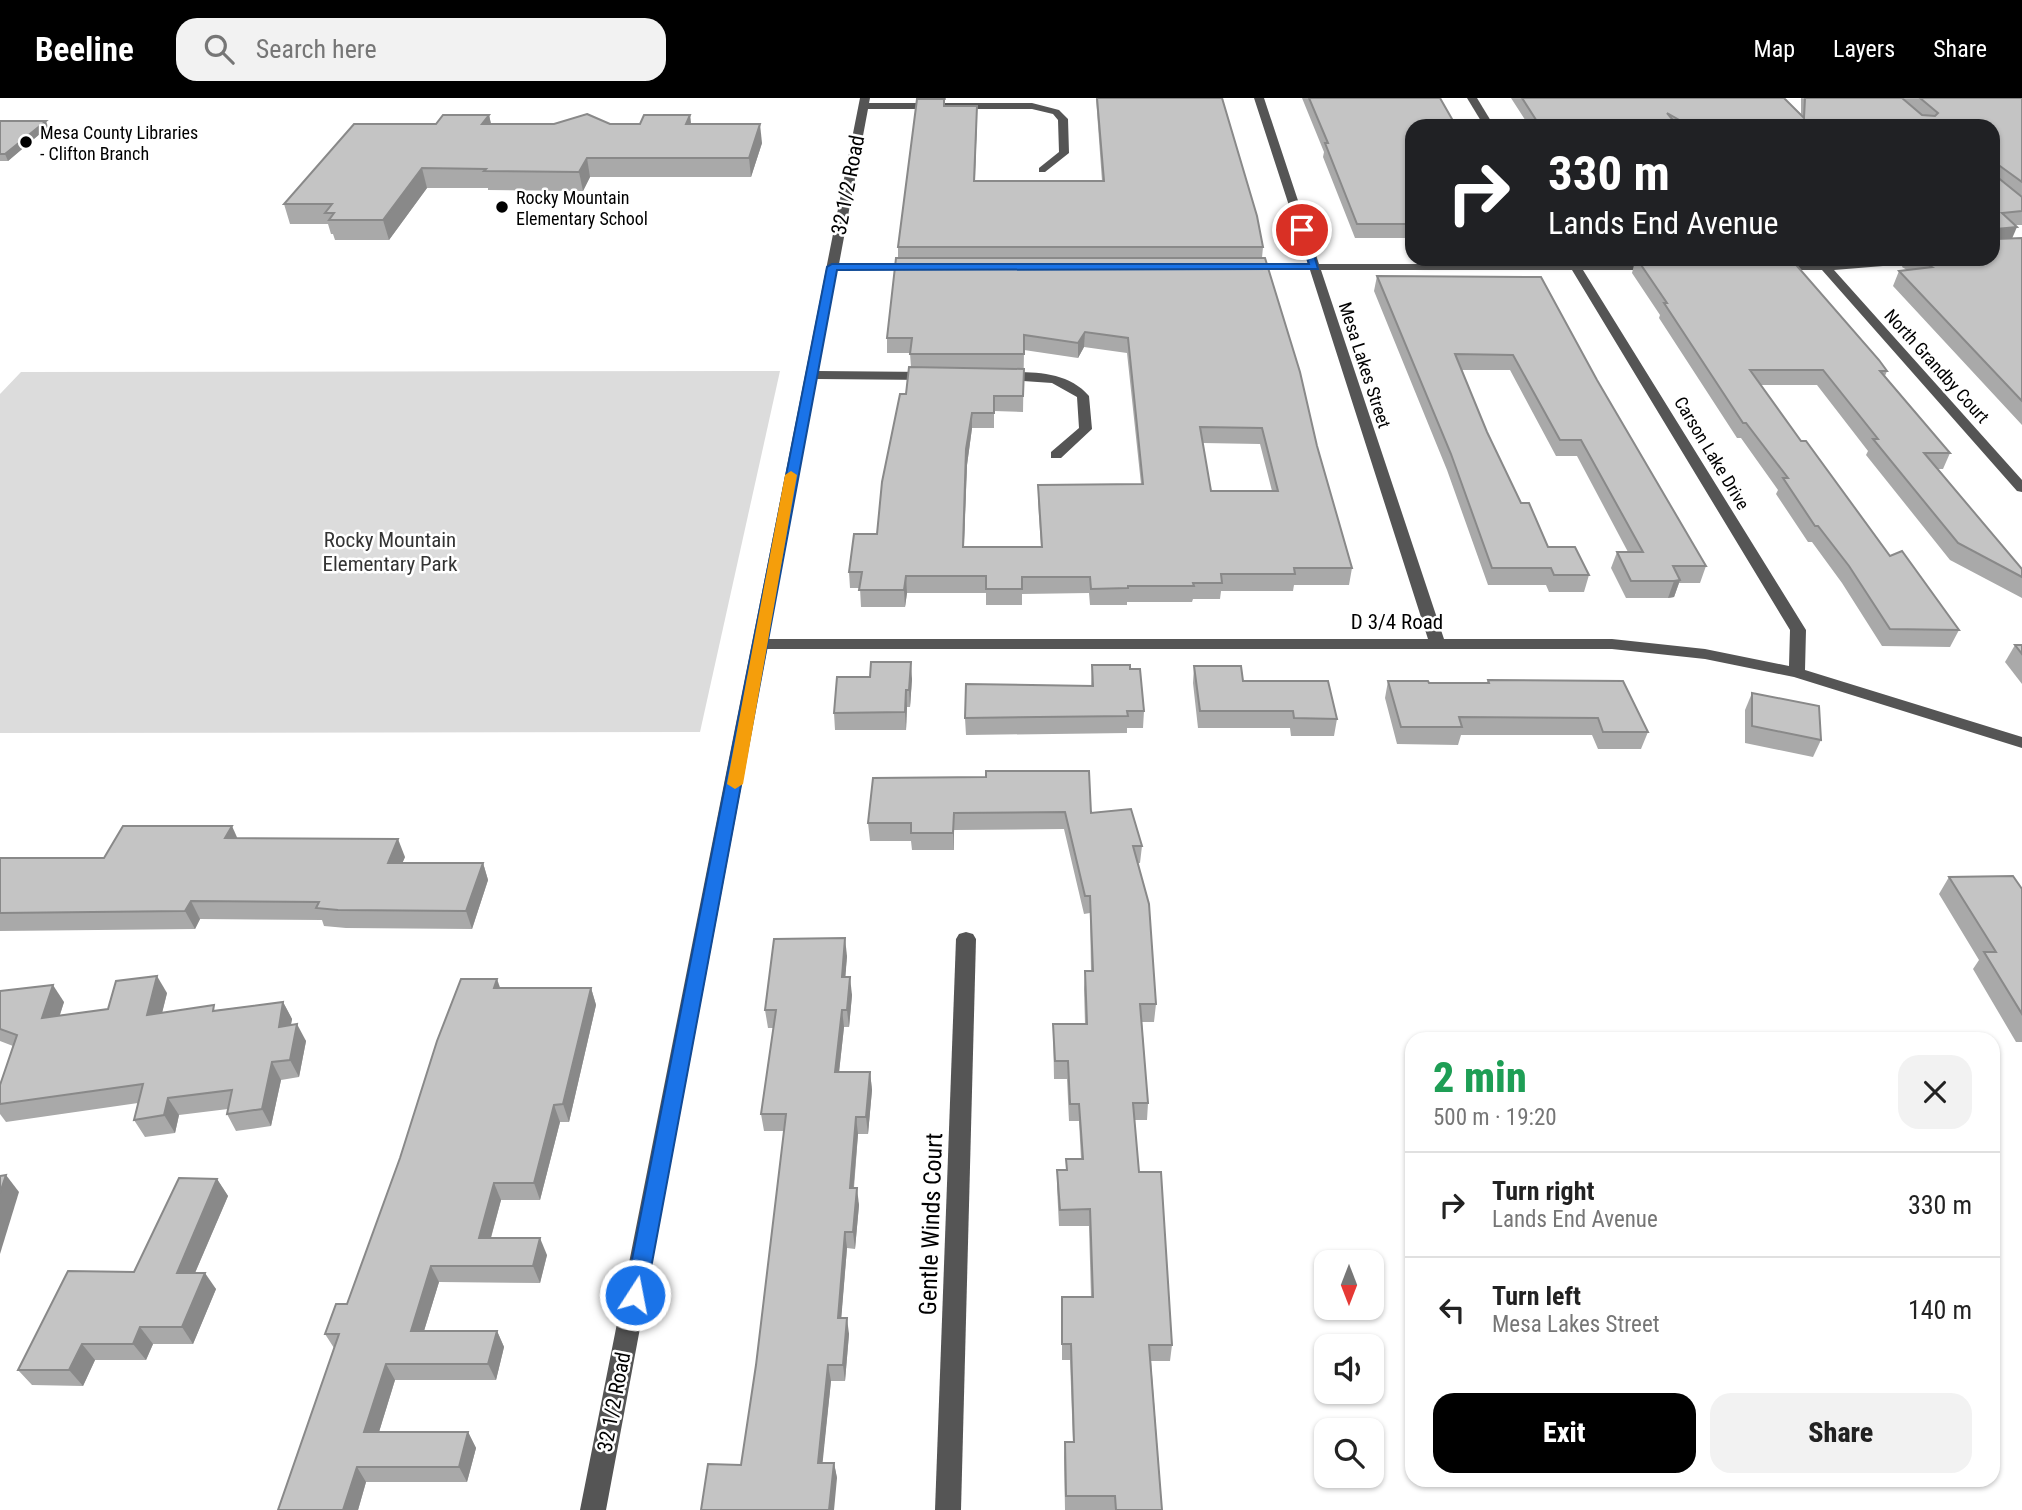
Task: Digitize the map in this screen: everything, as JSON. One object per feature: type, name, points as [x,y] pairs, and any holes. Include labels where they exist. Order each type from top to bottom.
[{"type":"street","name":"Mesa Lakes Street","points":[[1259,98],[1437,642]]},
{"type":"street","points":[[1472,98],[1485,119]]},
{"type":"street","points":[[865,102],[1022,106],[1049,110],[1063,119],[1064,153],[1042,170]]},
{"type":"street","name":"32 1/2 Road","points":[[593,1510],[740,760],[810,375],[865,102]]},
{"type":"street","points":[[1226,267],[1405,266]]},
{"type":"street","name":"Carson Lake Drive","points":[[1575,266],[1798,630],[1797,673]]},
{"type":"street","points":[[1640,266],[1663,267]]},
{"type":"street","points":[[1759,267],[1775,266]]},
{"type":"street","name":"North Grandby Court","points":[[1826,266],[2022,488]]},
{"type":"street","points":[[832,267],[933,267]]},
{"type":"street","points":[[810,375],[941,376]]},
{"type":"street","points":[[981,376],[1046,377],[1077,389],[1085,402],[1086,429],[1056,456]]},
{"type":"street","name":"D 3/4 Road","points":[[759,644],[1437,642],[1647,647],[1705,654],[1797,673],[2022,743]]},
{"type":"street","name":"Gentle Winds Court","points":[[948,1510],[966,939]]},
{"type":"green space","name":"Rocky Mountain Elementary Park","points":[[780,371],[700,732],[0,733],[0,394],[21,372]]},
{"type":"building","points":[[1097,98],[1222,98],[1257,216],[1263,247],[898,247],[917,99],[944,99],[944,106],[977,106],[974,181],[1104,181]]},
{"type":"building","points":[[1309,98],[1440,98],[1452,119],[1405,119],[1405,224],[1357,224],[1325,143],[1328,143]]},
{"type":"building","points":[[1522,98],[1784,98],[1804,118],[1805,98],[1902,98],[1922,115],[1935,116],[1938,113],[1920,98],[2022,98],[2022,182],[2000,166],[2000,119],[1678,119],[1667,113],[1672,119],[1536,119]]},
{"type":"building","points":[[587,114],[610,124],[640,124],[644,115],[690,115],[686,124],[760,124],[749,158],[587,158],[579,172],[422,168],[383,220],[329,220],[334,213],[325,213],[332,204],[284,204],[354,124],[436,124],[443,115],[489,115],[482,124],[554,124]]},
{"type":"building","points":[[0,121],[46,121],[5,154],[0,154]]},
{"type":"building","points":[[2000,179],[2022,197],[2022,211],[2002,213],[2017,227],[2000,229]]},
{"type":"building","points":[[2022,238],[2022,401],[1899,271],[1932,267],[2000,266],[2000,239]]},
{"type":"building","points":[[896,258],[1265,258],[1300,372],[1317,446],[1352,568],[1294,568],[1295,574],[1221,574],[1222,583],[1193,583],[1194,586],[1091,589],[1090,577],[1022,577],[1022,589],[986,589],[986,576],[906,576],[904,590],[859,590],[862,572],[849,572],[854,534],[877,534],[882,482],[900,394],[906,394],[909,367],[1024,369],[1023,396],[994,396],[994,413],[972,413],[966,449],[963,547],[1042,547],[1038,485],[1143,484],[1128,338],[1085,332],[1078,343],[1024,335],[1024,354],[910,354],[912,338],[887,338]],"holes":[[[1200,427],[1262,428],[1278,491],[1211,491]]]},
{"type":"building","points":[[1642,266],[1797,266],[1879,360],[1887,371],[1880,371],[1950,453],[1924,453],[2022,569],[2022,577],[1958,543],[1873,439],[1878,439],[1823,370],[1750,370],[1890,556],[1902,551],[1959,630],[1890,629],[1849,566],[1818,526],[1815,526],[1783,478],[1788,478],[1746,423],[1743,423],[1664,303],[1667,303]]},
{"type":"building","points":[[1377,276],[1541,277],[1597,380],[1706,566],[1673,566],[1680,580],[1631,581],[1617,552],[1643,552],[1581,440],[1560,440],[1513,355],[1455,354],[1487,432],[1521,503],[1529,503],[1548,547],[1575,547],[1589,575],[1554,575],[1551,568],[1492,568],[1451,454]]},
{"type":"building","points":[[2015,645],[2022,645],[2022,654]]},
{"type":"building","points":[[871,662],[911,662],[905,712],[834,713],[837,677],[870,677]]},
{"type":"building","points":[[1092,665],[1130,665],[1130,669],[1140,669],[1144,711],[1127,711],[1128,716],[965,718],[966,684],[1093,686]]},
{"type":"building","points":[[1194,666],[1241,666],[1243,681],[1328,681],[1337,719],[1294,718],[1293,711],[1200,711]]},
{"type":"building","points":[[1488,680],[1623,681],[1648,732],[1603,732],[1598,718],[1459,717],[1462,727],[1401,727],[1388,681],[1489,683]]},
{"type":"building","points":[[1752,693],[1819,706],[1821,740],[1752,726]]},
{"type":"building","points":[[986,771],[1089,771],[1091,813],[1131,809],[1142,846],[1133,846],[1149,904],[1156,1004],[1140,1004],[1148,1103],[1133,1103],[1139,1172],[1161,1172],[1172,1345],[1149,1345],[1162,1510],[1116,1510],[1115,1496],[1066,1496],[1065,1442],[1074,1442],[1071,1344],[1062,1344],[1062,1297],[1093,1297],[1090,1209],[1060,1210],[1057,1170],[1067,1170],[1066,1159],[1083,1159],[1079,1104],[1070,1104],[1068,1061],[1055,1061],[1053,1024],[1087,1024],[1085,971],[1093,971],[1090,896],[1085,896],[1065,812],[954,813],[953,833],[911,833],[911,823],[868,823],[873,778],[986,777]]},
{"type":"building","points":[[123,826],[232,826],[225,838],[398,839],[388,863],[483,863],[466,911],[338,910],[316,908],[319,902],[191,901],[185,911],[0,913],[0,858],[104,858]]},
{"type":"building","points":[[2013,876],[2022,889],[2022,1014],[1984,952],[1996,952],[1949,877]]},
{"type":"building","points":[[845,938],[842,977],[850,977],[847,1010],[842,1010],[835,1072],[870,1072],[866,1117],[856,1117],[850,1188],[857,1188],[853,1232],[845,1232],[838,1318],[847,1318],[843,1365],[828,1365],[818,1463],[834,1463],[829,1510],[701,1510],[708,1464],[741,1465],[756,1365],[786,1114],[761,1114],[776,1010],[765,1010],[774,939]]},
{"type":"building","points":[[157,976],[147,1015],[214,1005],[213,1011],[283,1002],[279,1027],[297,1024],[290,1060],[272,1062],[262,1109],[227,1114],[232,1090],[168,1098],[164,1115],[134,1120],[143,1084],[0,1104],[0,1085],[17,1035],[0,1029],[0,991],[53,985],[42,1018],[108,1009],[116,981]]},
{"type":"building","points":[[461,979],[497,979],[494,988],[591,988],[563,1104],[554,1105],[534,1183],[494,1183],[479,1238],[540,1238],[533,1266],[431,1266],[411,1331],[497,1331],[488,1364],[386,1364],[364,1432],[468,1432],[459,1467],[357,1467],[343,1510],[278,1510],[339,1334],[325,1334],[336,1304],[347,1304],[400,1158],[437,1041]]},
{"type":"building","points":[[6,1175],[0,1193],[0,1176]]},
{"type":"building","points":[[179,1178],[217,1179],[177,1273],[205,1273],[182,1327],[140,1327],[133,1344],[82,1344],[69,1370],[18,1370],[68,1271],[134,1272]]},
{"type":"slow traffic","points":[[735,784],[791,475]]},
{"type":"place","name":"Mesa County Libraries - Clifton Branch","points":[[26,142]]},
{"type":"place","name":"Rocky Mountain Elementary School","points":[[502,207]]},
{"type":"route","points":[[635,1295],[747,722],[759,644],[832,267],[1315,267],[1302,230]]}]
